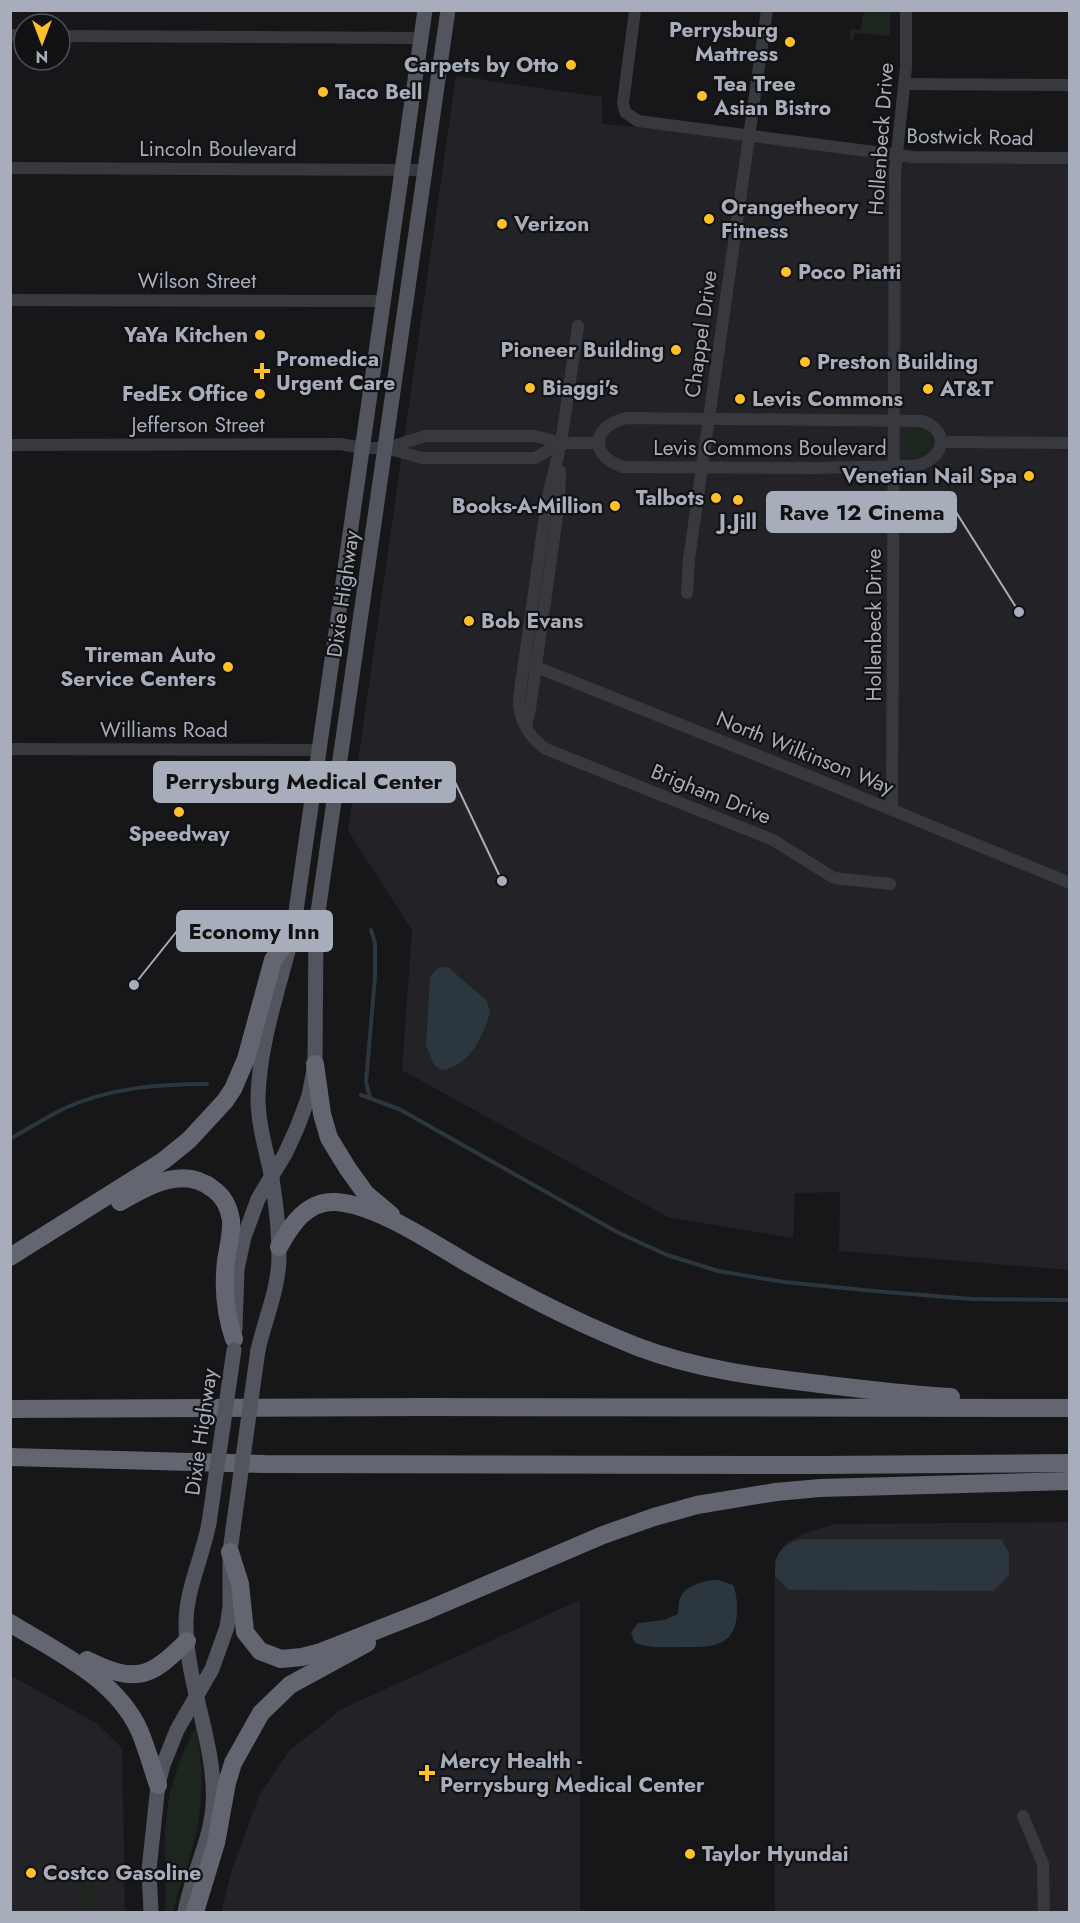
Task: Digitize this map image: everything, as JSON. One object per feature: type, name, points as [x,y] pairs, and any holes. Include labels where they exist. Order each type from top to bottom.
[{"type":"highway","points":[[10,1257],[163,1161],[189,1140],[225,1101],[246,1059],[273,960],[293,932]]},
{"type":"highway","points":[[315,1064],[322,1114],[329,1138],[366,1194],[409,1229]]},
{"type":"highway","points":[[10,1268],[156,1183],[177,1178],[206,1182],[220,1194],[229,1209],[231,1222],[225,1281],[226,1304],[234,1344]]},
{"type":"highway","points":[[279,1247],[290,1225],[302,1213],[315,1206],[333,1202],[347,1204],[409,1229],[468,1264],[556,1311],[638,1347],[680,1361],[724,1371],[838,1386],[1070,1407]]},
{"type":"highway","points":[[10,1409],[1070,1407]]},
{"type":"highway","points":[[10,1457],[265,1464]]},
{"type":"highway","points":[[10,1467],[265,1464],[1070,1463]]},
{"type":"highway","points":[[230,1552],[240,1584],[245,1632],[260,1651],[281,1659],[321,1652],[428,1610],[603,1535],[697,1505],[776,1492],[820,1488],[1070,1481]]},
{"type":"highway","points":[[195,1912],[216,1843],[232,1763],[261,1713],[290,1685],[428,1610]]},
{"type":"highway","points":[[10,1622],[106,1670],[128,1675],[152,1672],[187,1641]]},
{"type":"highway","points":[[10,1622],[101,1680],[140,1731],[158,1785]]},
{"type":"main road","name":"Dixie Highway","points":[[151,1912],[149,1870],[158,1785],[177,1730],[212,1669],[227,1627],[230,1606],[232,1529],[258,1350],[277,1278],[279,1247],[272,1177],[265,1155],[258,1099],[261,1056],[293,932],[425,10]]},
{"type":"main road","name":"Dixie Highway","points":[[185,1912],[205,1851],[213,1804],[211,1770],[187,1641],[186,1619],[189,1597],[205,1547],[209,1523],[234,1344],[237,1269],[244,1237],[252,1213],[285,1154],[301,1117],[309,1096],[315,1064],[316,926],[448,10]]},
{"type":"street","name":"Bostwick Road","points":[[635,10],[623,94],[625,112],[631,118],[645,123],[913,158],[1070,158]]},
{"type":"street","name":"Chappel Drive","points":[[687,593],[688,566],[767,10]]},
{"type":"street","name":"Hollenbeck Drive","points":[[892,809],[895,181],[905,84],[906,10]]},
{"type":"street","points":[[72,36],[421,38]]},
{"type":"street","points":[[905,84],[1070,85]]},
{"type":"street","name":"Lincoln Boulevard","points":[[10,168],[425,170]]},
{"type":"street","name":"Wilson Street","points":[[10,300],[383,301]]},
{"type":"street","name":"Brigham Drive","points":[[578,326],[561,443],[547,501],[530,665],[519,705],[530,736],[546,749],[773,840],[834,878],[890,884]]},
{"type":"street","name":"Levis Commons Boulevard","points":[[627,418],[894,420],[928,423],[939,434],[941,442],[938,453],[933,459],[924,464],[894,467],[623,467],[605,458],[601,453],[599,443],[603,429],[618,420],[627,418]]},
{"type":"street","points":[[386,448],[425,436],[536,436],[561,443],[599,443]]},
{"type":"street","points":[[941,442],[1070,443]]},
{"type":"street","points":[[386,448],[422,458],[536,458],[561,443]]},
{"type":"street","name":"Jefferson Street","points":[[10,445],[340,444],[362,448],[386,448]]},
{"type":"street","name":"North Wilkinson Way","points":[[530,665],[892,809],[1070,883]]},
{"type":"street","name":"Williams Road","points":[[10,749],[318,750]]},
{"type":"street","points":[[1023,1816],[1043,1864],[1044,1912]]},
{"type":"shaded area","points":[[864,11],[890,11],[890,36],[855,33],[853,41],[850,41],[850,30],[860,30]]},
{"type":"shaded area","points":[[456,76],[602,97],[602,124],[749,137],[885,154],[1069,158],[1069,1270],[839,1251],[840,1192],[795,1193],[793,1238],[668,1217],[402,1070],[412,930],[348,831]]},
{"type":"shaded area","points":[[918,427],[929,432],[934,443],[929,454],[918,459],[907,454],[902,443],[907,432]]},
{"type":"shaded area","points":[[445,967],[486,1000],[490,1011],[480,1039],[468,1056],[452,1068],[442,1070],[435,1066],[426,1046],[430,977],[438,968]]},
{"type":"shaded area","points":[[1069,1522],[1069,1912],[775,1912],[775,1559],[786,1543],[805,1533],[835,1524]]},
{"type":"shaded area","points":[[804,1539],[1001,1539],[1009,1553],[1009,1575],[994,1591],[789,1590],[775,1576],[776,1561],[784,1547]]},
{"type":"shaded area","points":[[718,1580],[733,1585],[737,1599],[735,1625],[726,1640],[710,1646],[691,1647],[651,1647],[634,1642],[631,1632],[638,1623],[664,1620],[678,1614],[679,1601],[686,1590],[702,1582]]},
{"type":"shaded area","name":"Mercy Health - Perrysburg Medical Center","points":[[580,1600],[580,1912],[221,1912],[233,1867],[259,1796],[289,1751],[342,1709]]},
{"type":"shaded area","points":[[10,1675],[96,1723],[122,1748],[125,1912],[11,1912]]},
{"type":"shaded area","points":[[196,1727],[201,1771],[201,1801],[197,1831],[173,1912],[165,1912],[167,1809],[173,1781]]},
{"type":"shaded area","points":[[93,1868],[96,1871],[93,1896],[103,1912],[87,1912],[80,1898],[81,1879]]},
{"type":"waterway","points":[[370,1098],[366,1082],[375,977],[375,943],[371,930]]},
{"type":"waterway","points":[[10,1139],[63,1109],[97,1096],[151,1086],[207,1084]]},
{"type":"waterway","points":[[361,1095],[399,1109],[617,1232],[667,1255],[718,1271],[784,1282],[874,1291],[972,1299],[1070,1300]]},
{"type":"place","name":"Perrysburg Mattress","points":[[790,42]]},
{"type":"place","name":"Carpets by Otto","points":[[571,65]]},
{"type":"place","name":"Taco Bell","points":[[323,92]]},
{"type":"place","name":"Tea Tree Asian Bistro","points":[[702,96]]},
{"type":"place","name":"Orangetheory Fitness","points":[[709,219]]},
{"type":"place","name":"Verizon","points":[[502,224]]},
{"type":"place","name":"Poco Piatti","points":[[786,272]]},
{"type":"place","name":"YaYa Kitchen","points":[[260,335]]},
{"type":"place","name":"Pioneer Building","points":[[676,350]]},
{"type":"place","name":"Preston Building","points":[[805,362]]},
{"type":"place","name":"Promedica Urgent Care","points":[[262,371]]},
{"type":"place","name":"Biaggi's","points":[[530,388]]},
{"type":"place","name":"AT&T","points":[[928,389]]},
{"type":"place","name":"FedEx Office","points":[[260,394]]},
{"type":"place","name":"Levis Commons","points":[[740,399]]},
{"type":"place","name":"Venetian Nail Spa","points":[[1029,476]]},
{"type":"place","name":"Talbots","points":[[716,498]]},
{"type":"place","name":"J.Jill","points":[[738,500]]},
{"type":"place","name":"Books-A-Million","points":[[615,506]]},
{"type":"place","name":"Rave 12 Cinema","points":[[1019,612]]},
{"type":"place","name":"Bob Evans","points":[[469,621]]},
{"type":"place","name":"Tireman Auto Service Centers","points":[[228,667]]},
{"type":"place","name":"Speedway","points":[[179,812]]},
{"type":"place","name":"Perrysburg Medical Center","points":[[502,881]]},
{"type":"place","name":"Economy Inn","points":[[134,985]]},
{"type":"place","name":"Mercy Health - Perrysburg Medical Center","points":[[427,1773]]},
{"type":"place","name":"Taylor Hyundai","points":[[690,1854]]},
{"type":"place","name":"Costco Gasoline","points":[[31,1873]]}]
